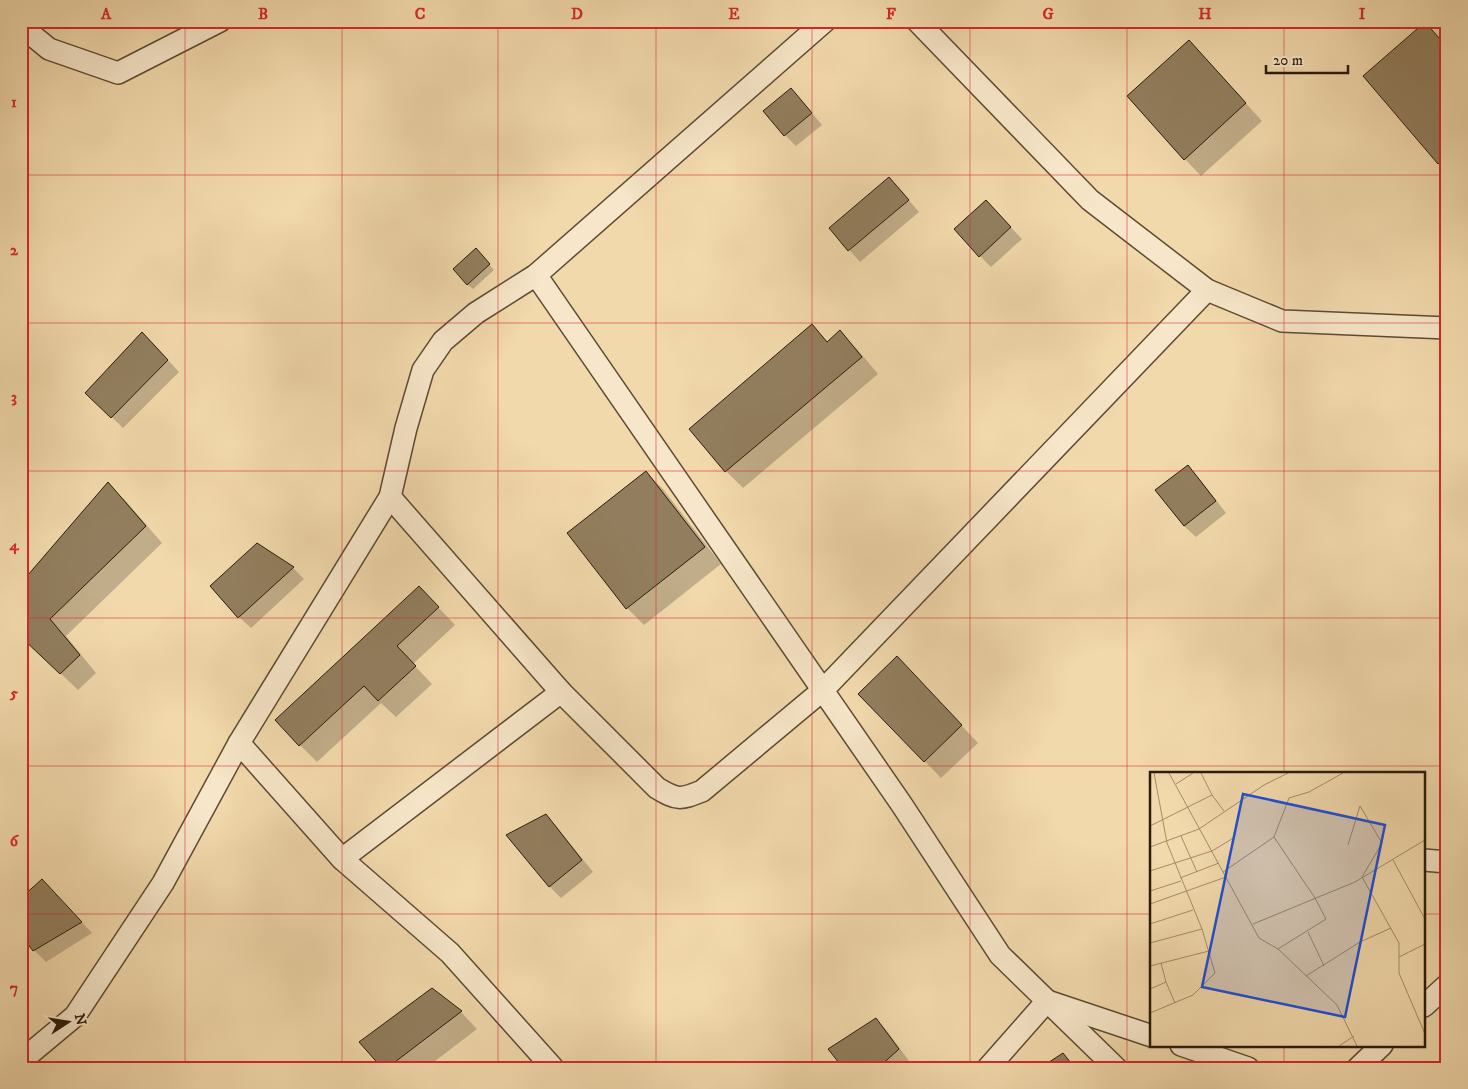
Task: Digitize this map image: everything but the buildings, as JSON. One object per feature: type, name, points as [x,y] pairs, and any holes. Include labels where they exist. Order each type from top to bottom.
[{"type":"street","points":[[21,26],[49,49],[118,73],[220,21]]},
{"type":"street","points":[[21,1061],[76,1016],[163,883],[239,743],[390,497],[422,370],[443,341],[476,313],[536,275],[825,21]]},
{"type":"street","points":[[917,21],[1090,200],[1207,290],[1282,321],[1447,328]]},
{"type":"street","points":[[536,275],[823,690],[1000,955],[1116,1068]]},
{"type":"street","points":[[390,497],[561,692],[657,788],[671,796],[685,798],[702,791],[823,690],[1207,290]]},
{"type":"street","points":[[342,859],[561,692]]},
{"type":"street","points":[[239,743],[342,859],[450,953],[553,1068]]},
{"type":"street","points":[[1426,860],[1447,862]]},
{"type":"street","points":[[1426,1004],[1447,986]]},
{"type":"street","points":[[1047,1001],[1150,1035]]},
{"type":"street","points":[[988,1068],[1047,1001]]},
{"type":"street","points":[[1184,1046],[1248,1068]]},
{"type":"street","points":[[1358,1068],[1381,1046]]}]
